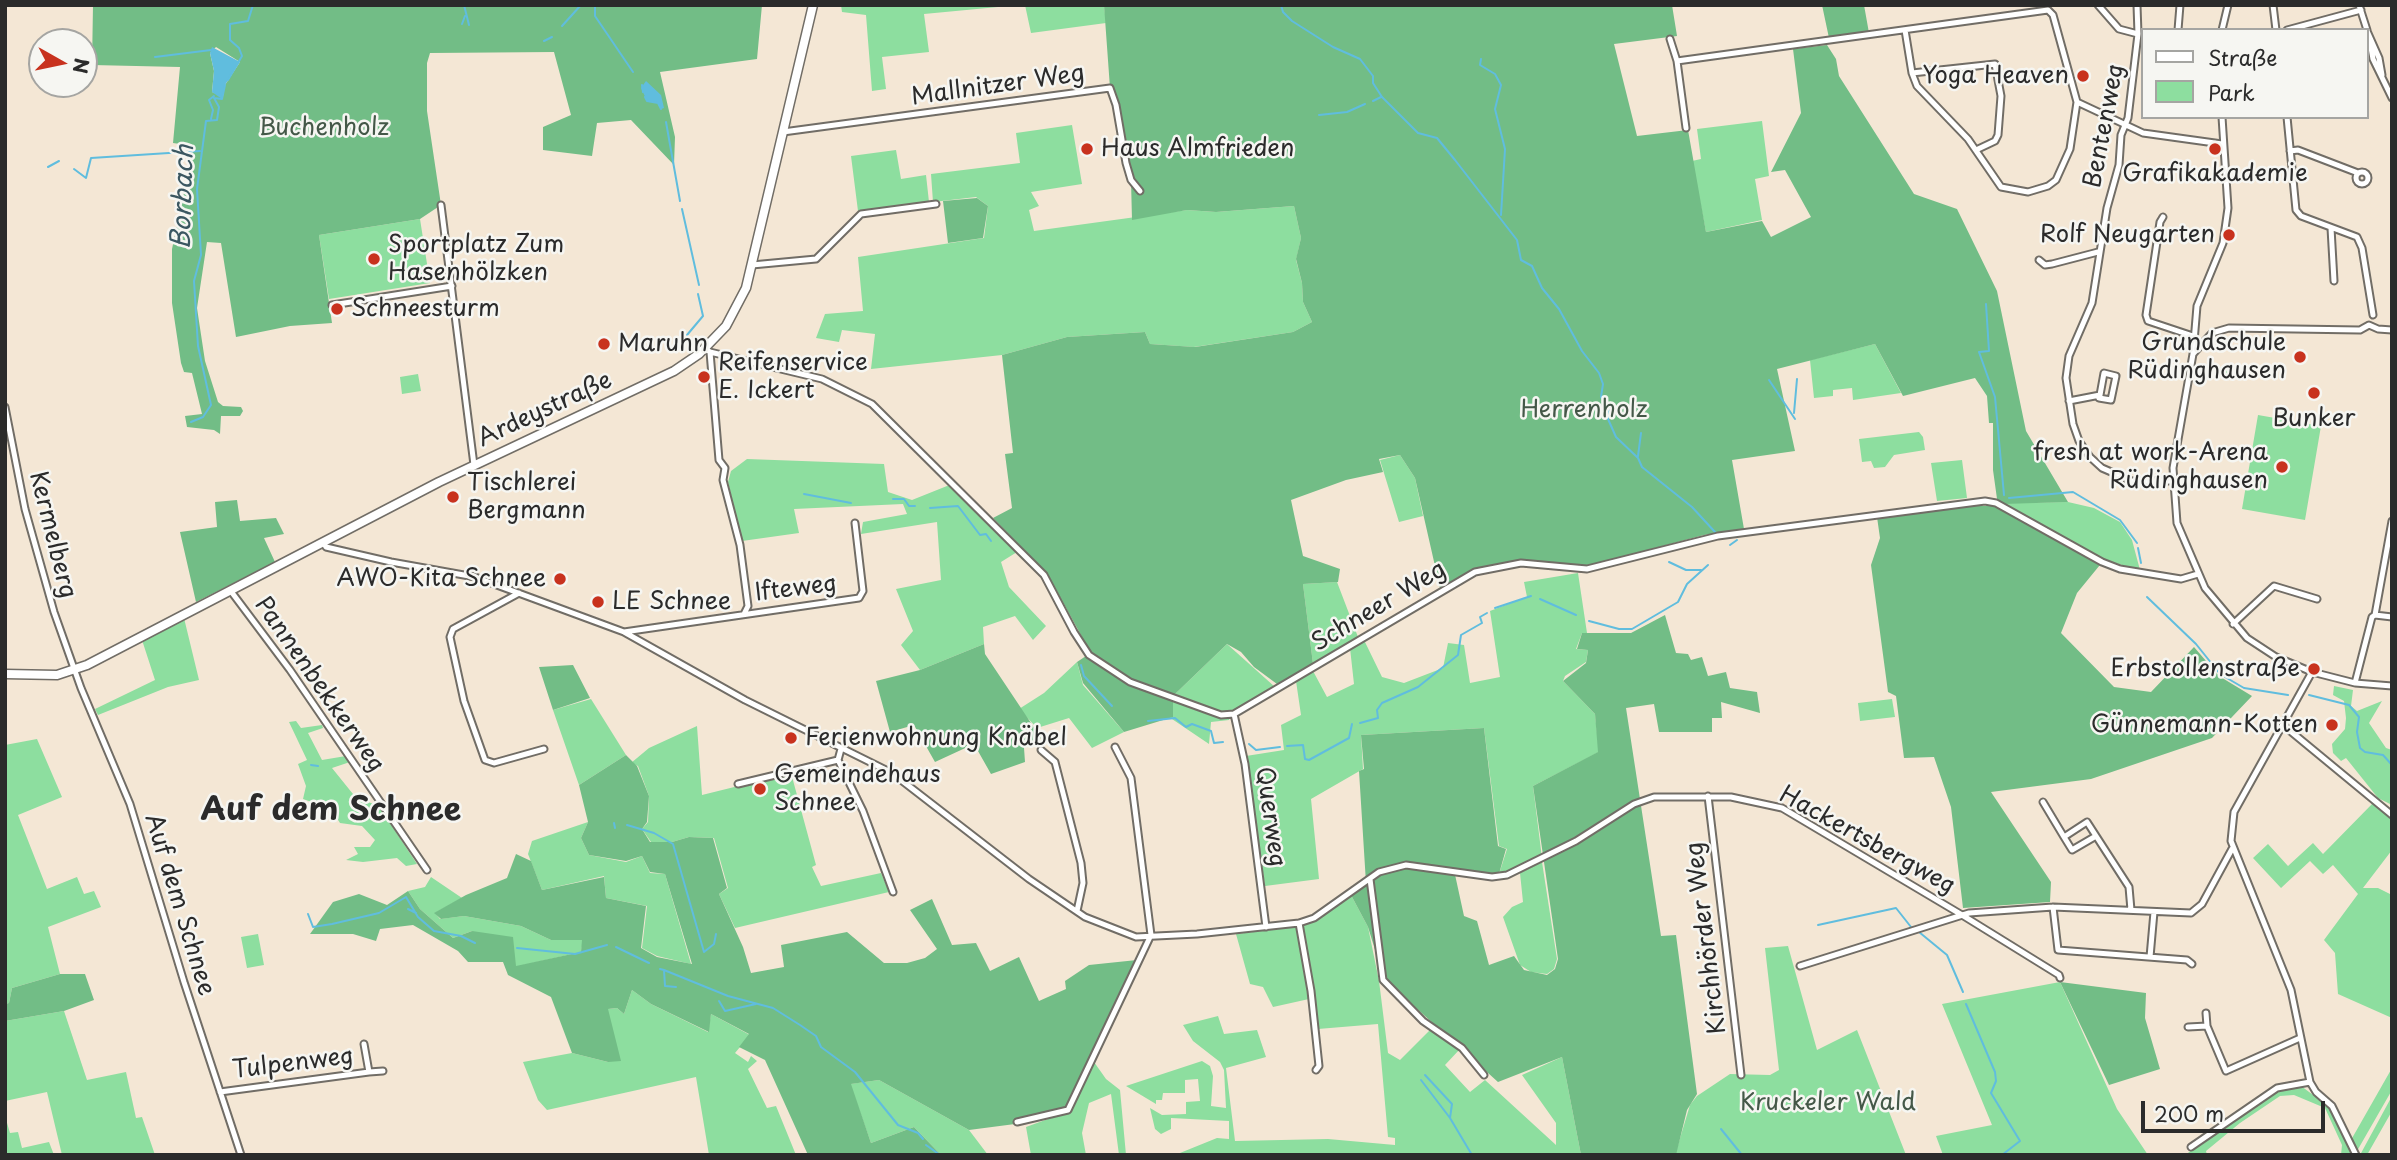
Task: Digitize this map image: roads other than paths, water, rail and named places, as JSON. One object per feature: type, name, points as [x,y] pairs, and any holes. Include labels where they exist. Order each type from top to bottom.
[{"type":"main road","name":"Ardeystraße","points":[[5,674],[41,676],[75,669],[474,465],[674,371],[708,351],[737,310],[752,265],[813,5]]},
{"type":"street","points":[[2098,5],[2119,29],[2138,34]]},
{"type":"street","name":"Bentenweg","points":[[2137,5],[2138,34],[2128,118],[2124,126],[2119,165],[2098,252],[2089,316],[2067,363],[2069,401],[2079,441],[2102,468],[2132,481],[2172,481]]},
{"type":"street","points":[[2178,28],[2180,5]]},
{"type":"street","points":[[2222,28],[2228,5]]},
{"type":"street","points":[[2273,5],[2276,28]]},
{"type":"street","points":[[2294,28],[2360,8],[2367,28]]},
{"type":"street","points":[[1677,61],[1905,30],[2051,11],[2077,102],[2070,149],[2056,180],[2048,186],[2028,192],[2001,187],[1976,150],[1917,86],[1912,73],[1905,30]]},
{"type":"street","points":[[2369,34],[2379,58],[2382,78],[2392,98]]},
{"type":"street","points":[[1670,39],[1677,61],[1686,128]]},
{"type":"street","points":[[1912,73],[1995,64],[2001,96],[1998,135],[1995,141],[1976,150]]},
{"type":"street","name":"Mallnitzer Weg","points":[[783,132],[1110,88],[1116,105],[1126,163],[1131,180],[1140,191]]},
{"type":"street","points":[[2077,102],[2124,126],[2160,137],[2222,144]]},
{"type":"street","points":[[2222,119],[2222,144],[2228,184],[2226,226],[2223,243],[2202,289],[2193,336],[2193,354],[2172,481],[2177,523],[2198,574],[2233,624],[2263,649],[2312,672],[2355,683],[2392,686]]},
{"type":"street","points":[[2287,119],[2296,210],[2301,216],[2357,237],[2362,248],[2373,315]]},
{"type":"street","points":[[2290,151],[2298,150],[2358,173]]},
{"type":"street","points":[[441,205],[474,465]]},
{"type":"street","points":[[752,265],[816,259],[855,219],[867,212],[936,205]]},
{"type":"street","points":[[2163,217],[2160,222],[2146,315],[2148,321],[2193,336]]},
{"type":"street","points":[[2331,228],[2334,281]]},
{"type":"street","points":[[2039,260],[2045,265],[2098,252]]},
{"type":"street","points":[[332,305],[452,286]]},
{"type":"street","points":[[2193,354],[2212,333],[2229,328],[2360,330],[2370,325],[2378,329],[2392,330]]},
{"type":"street","points":[[744,614],[748,606],[740,545],[723,481],[725,468],[719,460],[708,351],[822,379],[872,404],[1044,575],[1074,632],[1090,655],[1130,682],[1202,710],[1234,714]]},
{"type":"street","points":[[2116,376],[2104,373],[2099,398],[2111,400],[2116,376],[2122,369]]},
{"type":"street","points":[[2069,401],[2100,395]]},
{"type":"street","name":"Kermelberg","points":[[5,407],[25,509],[54,612],[75,669]]},
{"type":"street","name":"Schneer Weg","points":[[1234,714],[1475,572],[1521,563],[1587,569],[1718,537],[1985,501],[2005,508],[2102,562],[2120,569],[2181,579],[2198,574]]},
{"type":"street","points":[[2355,683],[2371,621],[2375,615],[2390,546],[2392,521]]},
{"type":"street","name":"Ifteweg","points":[[744,614],[859,598],[863,591],[855,523]]},
{"type":"street","name":"Hackertsbergweg","points":[[323,542],[326,547],[391,562],[456,572],[624,632],[745,701],[874,763],[905,782],[1077,912],[1100,925],[1149,938],[1299,923],[1314,918],[1380,872],[1406,865],[1492,877],[1507,875],[1576,841],[1634,804],[1654,797],[1708,796],[1758,801],[1782,808],[2059,976]]},
{"type":"street","points":[[2233,624],[2274,586],[2317,599]]},
{"type":"street","name":"Pannenbekkerweg","points":[[230,590],[290,670],[427,870]]},
{"type":"street","points":[[519,593],[453,629],[450,637],[464,701],[485,760],[494,763],[544,749]]},
{"type":"street","name":"Hackertsbergweg","points":[[624,632],[744,614]]},
{"type":"street","points":[[2375,615],[2392,617]]},
{"type":"street","name":"Auf dem Schnee","points":[[75,669],[130,804],[180,971],[241,1155]]},
{"type":"street","points":[[2312,672],[2234,811],[2230,831],[2232,849],[2288,983],[2310,1082],[2316,1092],[2333,1107],[2354,1152]]},
{"type":"street","name":"Querweg","points":[[1234,714],[1245,764],[1266,927]]},
{"type":"street","points":[[2283,725],[2392,815]]},
{"type":"street","points":[[1017,1122],[1068,1110],[1080,1091],[1151,935],[1131,778],[1115,747]]},
{"type":"street","points":[[841,749],[838,760],[863,811],[893,892]]},
{"type":"street","points":[[1041,750],[1055,762],[1081,863],[1083,883],[1077,912]]},
{"type":"street","points":[[738,784],[838,760]]},
{"type":"street","name":"Kirchhörder Weg","points":[[1708,796],[1741,1075]]},
{"type":"street","points":[[2043,802],[2073,850],[2096,836]]},
{"type":"street","points":[[2064,837],[2087,822],[2129,887],[2131,910]]},
{"type":"street","points":[[1800,966],[1962,915],[2053,907],[2178,915],[2196,910],[2232,849]]},
{"type":"street","points":[[1370,879],[1383,980],[1423,1021],[1462,1048],[1484,1075]]},
{"type":"street","points":[[2053,907],[2058,950],[2150,957],[2187,961],[2192,964]]},
{"type":"street","points":[[2150,957],[2154,912]]},
{"type":"street","points":[[1299,923],[1311,991],[1319,1066],[1316,1070]]},
{"type":"street","points":[[1827,947],[1830,956]]},
{"type":"street","points":[[2206,1013],[2207,1026],[2226,1071],[2300,1038]]},
{"type":"street","points":[[2188,1027],[2207,1026]]},
{"type":"street","name":"Tulpenweg","points":[[365,1044],[369,1072]]},
{"type":"street","name":"Tulpenweg","points":[[220,1091],[383,1071]]},
{"type":"street","points":[[2191,1147],[2277,1088],[2310,1082]]},
{"type":"water","points":[[212,47],[240,62],[225,85],[222,99],[212,92]]},
{"type":"water","points":[[646,81],[661,95],[664,108],[661,109],[658,103],[647,101],[641,88]]},
{"type":"waterway","name":"Borbach","points":[[228,80],[242,56],[239,48],[230,40],[230,24],[248,21],[253,5]]},
{"type":"waterway","points":[[464,5],[469,25]]},
{"type":"waterway","points":[[562,26],[581,5]]},
{"type":"waterway","points":[[1281,5],[1283,12],[1292,21],[1333,47],[1360,59],[1373,76],[1373,83],[1382,97],[1418,133],[1437,138],[1517,240],[1521,260],[1532,266],[1542,288],[1559,309],[1582,351],[1599,373],[1603,384],[1601,397],[1609,409],[1608,419],[1616,437],[1638,458],[1642,467],[1692,507],[1715,532]]},
{"type":"waterway","name":"Borbach","points":[[595,6],[595,16],[633,72]]},
{"type":"waterway","points":[[462,24],[465,16]]},
{"type":"waterway","points":[[544,41],[552,37]]},
{"type":"waterway","points":[[155,57],[211,50]]},
{"type":"waterway","points":[[1481,59],[1480,65],[1495,74],[1501,85],[1495,109],[1505,149],[1501,215]]},
{"type":"waterway","name":"Borbach","points":[[191,422],[203,417],[211,405],[198,346],[194,281],[201,255],[197,189],[206,121],[217,120],[219,107],[214,98],[222,99],[225,85]]},
{"type":"waterway","name":"Borbach","points":[[642,85],[643,92]]},
{"type":"waterway","points":[[211,119],[213,110],[209,100],[214,96]]},
{"type":"waterway","name":"Borbach","points":[[645,97],[647,101],[658,103],[661,109]]},
{"type":"waterway","points":[[1373,101],[1381,97]]},
{"type":"waterway","points":[[1319,115],[1347,112],[1365,104]]},
{"type":"waterway","name":"Borbach","points":[[666,122],[680,201]]},
{"type":"waterway","points":[[74,169],[86,178],[91,158],[200,151]]},
{"type":"waterway","points":[[48,167],[59,161]]},
{"type":"waterway","name":"Borbach","points":[[682,209],[699,285]]},
{"type":"waterway","name":"Borbach","points":[[687,335],[703,316],[698,294]]},
{"type":"waterway","points":[[1986,304],[1989,351],[1979,352],[1995,397],[2004,495]]},
{"type":"waterway","points":[[1794,413],[1797,379]]},
{"type":"waterway","points":[[1769,380],[1795,419]]},
{"type":"waterway","points":[[1638,456],[1641,433]]},
{"type":"waterway","points":[[2009,498],[2073,492],[2120,520],[2137,543]]},
{"type":"waterway","points":[[804,494],[851,503]]},
{"type":"waterway","points":[[893,499],[904,499],[909,506],[915,506]]},
{"type":"waterway","points":[[930,508],[958,506],[980,535],[986,534],[991,541]]},
{"type":"waterway","points":[[1730,545],[1737,540]]},
{"type":"waterway","points":[[2138,548],[2141,563]]},
{"type":"waterway","points":[[1669,562],[1686,570],[1701,570]]},
{"type":"waterway","points":[[1589,621],[1619,629],[1632,629],[1678,602],[1687,584],[1708,565]]},
{"type":"waterway","points":[[1495,608],[1531,596]]},
{"type":"waterway","points":[[2147,597],[2196,644],[2220,674],[2244,688],[2288,695]]},
{"type":"waterway","points":[[1540,599],[1576,615]]},
{"type":"waterway","points":[[1360,723],[1378,718],[1377,710],[1382,703],[1418,687],[1458,655],[1461,635],[1482,623],[1480,617],[1487,613]]},
{"type":"waterway","points":[[1081,665],[1084,676],[1112,706]]},
{"type":"waterway","points":[[2309,695],[2349,705],[2359,717],[2357,732],[2360,748],[2365,752],[2383,755],[2392,765]]},
{"type":"waterway","points":[[1148,721],[1175,718],[1186,727],[1192,724],[1211,731],[1214,743],[1223,742]]},
{"type":"waterway","points":[[1287,746],[1303,745],[1305,759],[1309,760],[1349,738],[1352,724]]},
{"type":"waterway","points":[[1249,744],[1256,750],[1280,747]]},
{"type":"waterway","points":[[311,765],[318,766]]},
{"type":"waterway","points":[[614,823],[615,828]]},
{"type":"waterway","points":[[627,825],[654,833],[673,844],[704,952],[714,944],[716,934]]},
{"type":"waterway","points":[[308,914],[313,927],[332,924],[379,913],[406,897],[418,917],[434,931],[461,936],[475,943]]},
{"type":"waterway","points":[[1818,925],[1896,908],[1911,927]]},
{"type":"waterway","points":[[408,909],[416,913]]},
{"type":"waterway","points":[[1919,932],[1947,955],[1963,992]]},
{"type":"waterway","points":[[517,948],[575,954],[607,945]]},
{"type":"waterway","points":[[616,947],[649,963]]},
{"type":"waterway","points":[[660,969],[664,970],[665,986],[676,987]]},
{"type":"waterway","points":[[664,970],[728,996],[773,1008],[800,1025],[816,1036],[821,1047],[855,1072],[898,1125],[918,1133],[923,1139]]},
{"type":"waterway","points":[[719,1001],[725,1011],[756,1004]]},
{"type":"waterway","points":[[1966,1004],[1995,1072],[1996,1081],[1991,1093],[2020,1141],[2002,1155]]},
{"type":"waterway","points":[[1425,1075],[1452,1104],[1450,1118]]},
{"type":"waterway","points":[[1421,1080],[1450,1118],[1472,1155]]},
{"type":"waterway","points":[[1721,1129],[1742,1155]]},
{"type":"waterway","points":[[926,1145],[940,1155]]},
{"type":"place","name":"Yoga Heaven","points":[[2083,76]]},
{"type":"place","name":"Haus Almfrieden","points":[[1087,149]]},
{"type":"place","name":"Grafikakademie","points":[[2215,149]]},
{"type":"place","name":"Rolf Neugarten","points":[[2229,235]]},
{"type":"place","name":"Sportplatz Zum Hasenhölzken","points":[[374,259]]},
{"type":"place","name":"Schneesturm","points":[[337,309]]},
{"type":"place","name":"Maruhn","points":[[604,344]]},
{"type":"place","name":"Grundschule Rüdinghausen","points":[[2300,357]]},
{"type":"place","name":"Reifenservice E. Ickert","points":[[704,377]]},
{"type":"place","name":"Bunker","points":[[2314,393]]},
{"type":"place","name":"fresh at work-Arena Rüdinghausen","points":[[2282,467]]},
{"type":"place","name":"Tischlerei Bergmann","points":[[453,497]]},
{"type":"place","name":"AWO-Kita Schnee","points":[[560,579]]},
{"type":"place","name":"LE Schnee","points":[[598,602]]},
{"type":"place","name":"Erbstollenstraße","points":[[2314,669]]},
{"type":"place","name":"Günnemann-Kotten","points":[[2332,725]]},
{"type":"place","name":"Ferienwohnung Knäbel","points":[[791,738]]},
{"type":"place","name":"Gemeindehaus Schnee","points":[[760,789]]},
{"type":"district","name":"Auf dem Schnee","points":[[331,811]]},
{"type":"park label","name":"Buchenholz","points":[[324,128]]},
{"type":"park label","name":"Herrenholz","points":[[1584,410]]},
{"type":"park label","name":"Kruckeler Wald","points":[[1828,1103]]}]
